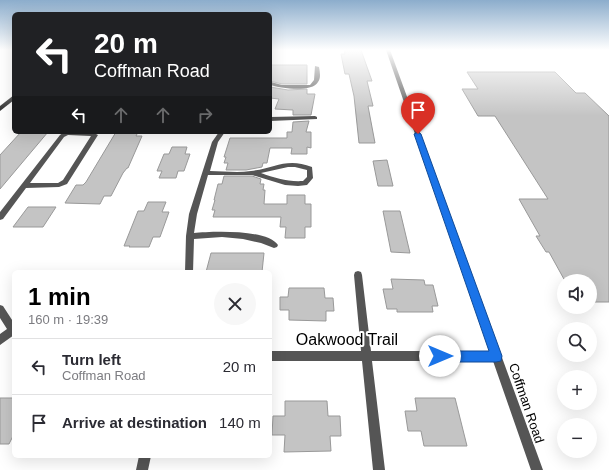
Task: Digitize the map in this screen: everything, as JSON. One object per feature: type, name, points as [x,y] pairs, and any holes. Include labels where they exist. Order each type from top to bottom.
[{"type":"main road","points":[[0,109],[12,99]]},
{"type":"street","points":[[272,84],[282,87],[311,86],[315,84],[317,80],[317,72]]},
{"type":"street","name":"Coffman Road","points":[[396,72],[536,470]]},
{"type":"street","points":[[272,119],[314,118]]},
{"type":"street","points":[[0,217],[24,186],[64,135],[95,134],[63,184],[24,186]]},
{"type":"street","points":[[189,270],[190,236],[193,214],[215,142],[221,134]]},
{"type":"street","points":[[205,173],[253,173],[288,164],[300,164],[310,169],[310,178],[305,183],[280,183],[253,173]]},
{"type":"street","points":[[190,236],[237,234],[253,237],[274,245]]},
{"type":"street","points":[[358,275],[379,470]]},
{"type":"street","points":[[0,309],[12,327]]},
{"type":"street","points":[[0,340],[12,331]]},
{"type":"street","name":"Oakwood Trail","points":[[272,356],[496,356]]},
{"type":"street","points":[[142,470],[145,458]]},
{"type":"building","points":[[272,72],[307,72],[307,84],[282,84],[272,82]]},
{"type":"building","points":[[345,72],[369,72],[372,81],[367,81],[373,106],[368,106],[375,143],[359,143],[354,96],[349,74],[345,74]]},
{"type":"building","points":[[467,72],[555,72],[576,93],[585,93],[609,116],[609,302],[597,302],[597,274],[561,274],[549,252],[546,252],[536,236],[540,236],[519,199],[548,199],[495,116],[478,116],[462,89],[478,89]]},
{"type":"building","points":[[272,87],[288,90],[307,89],[307,94],[315,94],[311,115],[293,115],[293,110],[275,109],[279,99],[272,98]]},
{"type":"building","points":[[309,121],[306,132],[311,132],[311,148],[307,147],[307,154],[291,154],[292,148],[270,148],[267,163],[263,163],[262,167],[246,170],[226,170],[228,163],[224,163],[226,157],[224,157],[230,138],[287,138],[287,132],[292,132],[293,122]]},
{"type":"building","points":[[19,134],[46,134],[0,189],[0,155]]},
{"type":"building","points":[[115,134],[137,134],[136,136],[142,136],[128,168],[123,173],[111,196],[104,196],[100,204],[65,203],[76,185],[83,185]]},
{"type":"building","points":[[172,147],[187,147],[185,154],[190,154],[184,171],[178,171],[176,178],[159,178],[162,171],[157,171],[164,154],[169,154]]},
{"type":"building","points":[[387,160],[393,186],[378,186],[373,161]]},
{"type":"building","points":[[224,176],[252,176],[261,179],[260,184],[264,184],[263,190],[265,190],[264,204],[287,204],[287,195],[305,195],[305,204],[311,204],[311,227],[305,227],[305,238],[285,238],[286,227],[280,227],[281,217],[213,217],[215,210],[212,210],[218,184],[222,184]]},
{"type":"building","points":[[148,202],[166,202],[162,212],[169,212],[160,237],[153,237],[149,247],[124,246],[138,211],[144,211]]},
{"type":"building","points":[[28,207],[56,207],[43,227],[13,227]]},
{"type":"building","points":[[383,211],[400,211],[410,253],[391,252]]},
{"type":"building","points":[[211,253],[264,253],[262,270],[207,270]]},
{"type":"building","points":[[391,279],[424,280],[425,285],[433,285],[438,306],[432,306],[433,312],[397,312],[397,309],[387,309],[383,289],[393,289]]},
{"type":"building","points":[[289,288],[324,288],[325,298],[333,298],[334,311],[326,311],[326,321],[289,320],[289,310],[280,310],[280,297],[288,297]]},
{"type":"building","points":[[0,398],[12,398],[12,438],[9,444],[0,444]]},
{"type":"building","points":[[415,398],[455,398],[467,446],[424,446],[421,431],[408,431],[405,411],[417,411]]},
{"type":"building","points":[[285,401],[327,401],[328,416],[340,416],[341,436],[330,436],[331,451],[284,452],[285,435],[272,435],[273,416],[285,416]]},
{"type":"route","points":[[418,134],[496,356],[440,356]]}]
